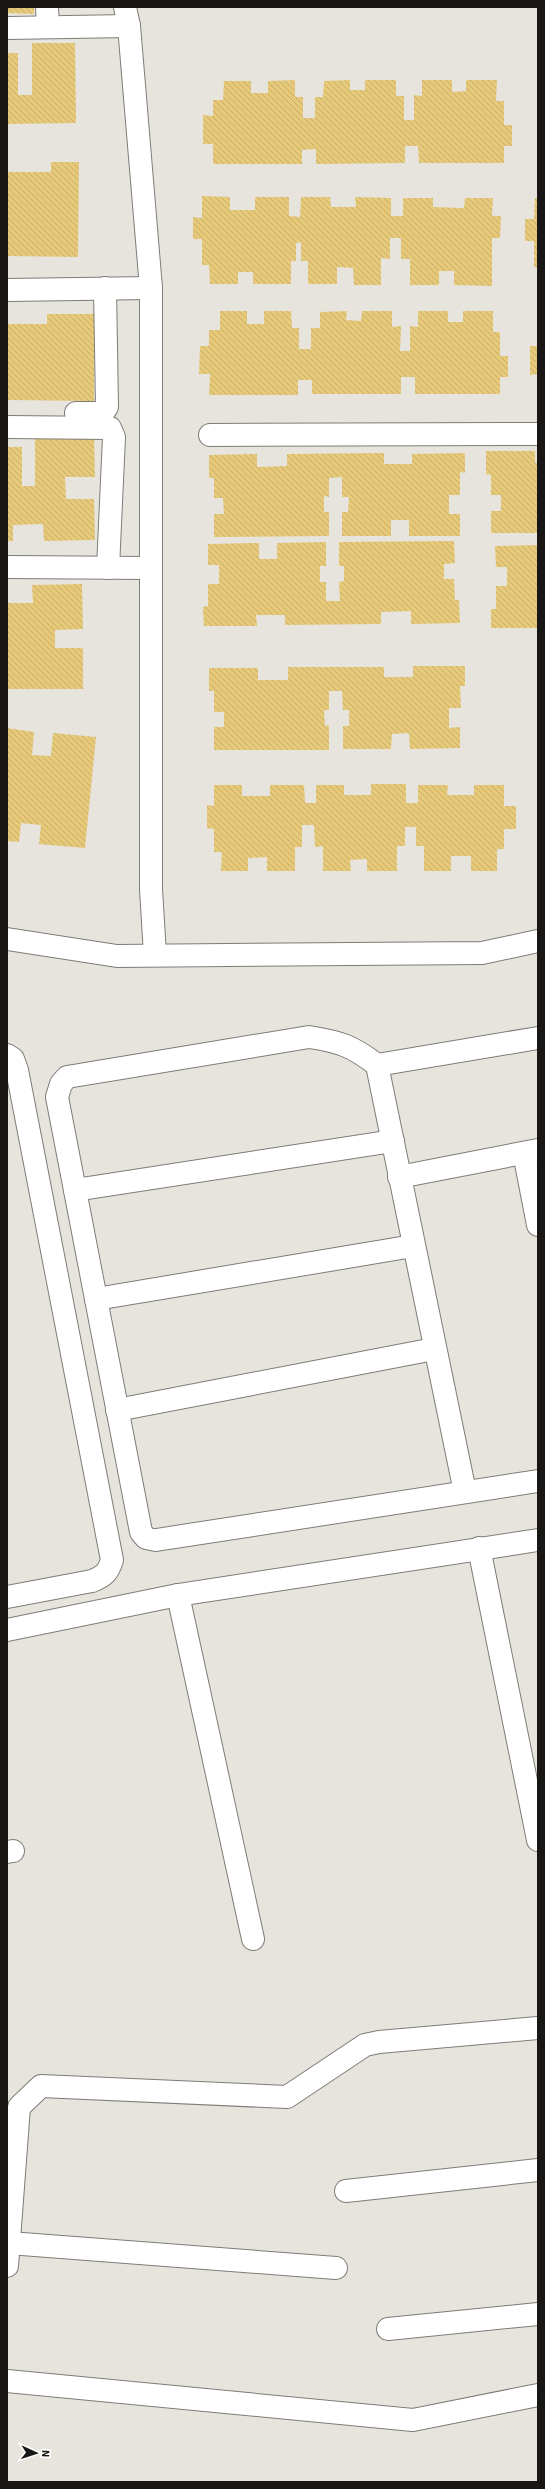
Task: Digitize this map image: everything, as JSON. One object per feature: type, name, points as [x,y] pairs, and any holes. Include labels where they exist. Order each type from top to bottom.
[{"type":"street","points":[[7,28],[48,17],[127,16],[151,288],[151,889],[155,955]]},
{"type":"street","points":[[7,413],[103,413],[107,402],[105,288]]},
{"type":"street","points":[[7,290],[151,288]]},
{"type":"street","points":[[7,427],[110,428],[114,437],[108,568]]},
{"type":"street","points":[[210,435],[538,434]]},
{"type":"street","points":[[7,567],[150,568]]},
{"type":"street","points":[[7,939],[117,956],[482,953],[538,941]]},
{"type":"street","points":[[465,1492],[434,1349],[377,1065],[356,1048],[334,1040],[309,1037],[67,1077],[61,1084],[57,1097],[141,1532],[146,1538],[156,1540],[538,1481]]},
{"type":"street","points":[[377,1065],[538,1038]]},
{"type":"street","points":[[7,1055],[13,1059],[17,1070],[112,1560],[109,1570],[104,1576],[92,1581],[7,1597]]},
{"type":"street","points":[[75,1190],[393,1141]]},
{"type":"street","points":[[400,1177],[531,1151],[538,1225]]},
{"type":"street","points":[[96,1299],[413,1246]]},
{"type":"street","points":[[117,1410],[434,1349]]},
{"type":"street","points":[[7,1630],[178,1595],[538,1540]]},
{"type":"street","points":[[479,1548],[538,1840]]},
{"type":"street","points":[[178,1595],[253,1939]]},
{"type":"street","points":[[7,2266],[8,2231],[19,2107],[41,2086],[287,2097],[365,2045],[379,2042],[538,2028]]},
{"type":"street","points":[[346,2191],[538,2170]]},
{"type":"street","points":[[8,2231],[336,2268]]},
{"type":"street","points":[[388,2330],[538,2314]]},
{"type":"street","points":[[7,2381],[414,2420],[538,2395]]},
{"type":"building","points":[[7,7],[34,7],[34,14],[7,13]]},
{"type":"building","points":[[32,43],[75,43],[76,123],[7,124],[7,53],[18,53],[18,95],[32,95]]},
{"type":"building","points":[[295,80],[295,97],[303,97],[303,118],[315,118],[315,97],[323,97],[324,81],[350,80],[350,90],[365,90],[365,80],[396,80],[396,96],[404,96],[404,120],[414,120],[414,95],[422,96],[422,80],[452,80],[452,92],[466,91],[466,80],[497,80],[496,101],[504,101],[504,125],[512,125],[512,146],[504,146],[504,163],[419,163],[418,146],[405,146],[405,163],[316,164],[316,149],[302,150],[302,164],[213,164],[213,144],[203,144],[203,115],[213,116],[213,100],[223,100],[224,81],[251,81],[251,93],[268,93],[268,81]]},
{"type":"building","points":[[51,162],[79,162],[78,257],[7,256],[7,172],[51,172]]},
{"type":"building","points":[[202,196],[230,197],[230,210],[255,210],[255,197],[289,197],[289,216],[300,217],[301,197],[330,197],[331,207],[356,207],[355,197],[391,198],[391,216],[403,216],[403,198],[433,198],[433,207],[464,208],[465,198],[493,198],[492,216],[501,216],[500,238],[492,238],[492,286],[454,285],[454,271],[439,271],[439,285],[410,285],[410,259],[401,259],[401,238],[390,238],[390,259],[381,258],[381,285],[354,285],[353,268],[337,267],[337,284],[308,284],[308,261],[301,261],[301,242],[296,243],[296,261],[291,261],[291,284],[253,284],[253,272],[238,272],[238,284],[210,284],[209,265],[202,265],[202,239],[193,239],[193,217],[202,218]]},
{"type":"building","points":[[535,198],[538,198],[538,267],[534,267],[534,241],[525,241],[525,219],[534,219]]},
{"type":"building","points":[[220,311],[247,311],[247,324],[264,324],[264,311],[291,311],[292,328],[299,328],[299,349],[311,349],[311,328],[320,328],[320,312],[347,311],[346,320],[361,321],[362,311],[392,311],[392,327],[401,326],[400,351],[410,351],[410,326],[418,327],[418,311],[448,311],[448,322],[463,322],[463,311],[493,311],[493,332],[500,332],[500,356],[508,356],[508,377],[500,377],[500,394],[415,394],[415,377],[401,377],[401,394],[312,394],[312,380],[298,380],[298,395],[209,395],[210,374],[199,374],[200,346],[209,346],[209,330],[220,330]]},
{"type":"building","points":[[47,314],[94,314],[94,401],[7,400],[7,324],[47,324]]},
{"type":"building","points":[[530,346],[538,346],[538,374],[530,375]]},
{"type":"building","points":[[94,437],[95,477],[65,477],[66,499],[94,499],[95,540],[44,541],[43,524],[13,525],[13,541],[7,541],[7,447],[22,447],[22,486],[35,486],[35,438]]},
{"type":"building","points":[[486,451],[535,451],[535,463],[538,463],[538,533],[491,533],[491,511],[501,511],[501,495],[491,495],[491,475],[486,474]]},
{"type":"building","points":[[384,453],[384,464],[412,464],[412,454],[465,453],[465,473],[460,472],[460,495],[449,495],[449,514],[460,514],[460,536],[409,536],[409,520],[391,520],[391,536],[342,536],[342,512],[348,512],[349,497],[342,497],[342,477],[329,478],[329,497],[324,496],[324,512],[329,512],[329,536],[214,537],[214,514],[224,514],[223,498],[214,498],[214,478],[209,478],[209,455],[257,454],[257,467],[287,466],[287,454]]},
{"type":"building","points":[[454,541],[455,563],[444,564],[444,579],[454,579],[455,600],[459,600],[460,623],[411,624],[411,611],[381,612],[381,624],[285,625],[285,615],[256,615],[257,626],[204,626],[203,607],[208,606],[208,584],[219,584],[219,565],[208,565],[208,544],[259,543],[259,559],[277,559],[277,543],[326,542],[326,566],[320,566],[320,582],[326,582],[326,601],[340,601],[339,582],[344,581],[344,566],[339,566],[339,542]]},
{"type":"building","points":[[538,545],[538,628],[491,628],[491,609],[496,609],[496,586],[507,586],[507,567],[496,567],[495,546]]},
{"type":"building","points":[[82,584],[83,629],[55,630],[55,648],[83,648],[83,689],[7,689],[7,603],[33,603],[32,585]]},
{"type":"building","points":[[413,666],[465,666],[465,686],[460,686],[461,708],[449,708],[449,728],[460,727],[460,748],[410,749],[409,733],[392,734],[391,749],[343,749],[343,726],[349,726],[349,710],[343,710],[342,691],[329,691],[329,710],[324,710],[325,726],[329,725],[329,750],[214,750],[214,727],[224,727],[224,712],[214,712],[214,691],[209,691],[209,668],[258,668],[258,680],[288,680],[288,667],[384,667],[384,677],[413,677]]},
{"type":"building","points":[[7,728],[34,732],[32,755],[51,756],[53,733],[96,737],[85,848],[39,844],[41,825],[21,823],[19,842],[7,841]]},
{"type":"building","points":[[371,784],[406,784],[406,803],[418,803],[418,785],[448,785],[447,795],[474,795],[474,785],[504,785],[504,806],[516,806],[516,829],[504,829],[504,849],[497,849],[497,871],[471,871],[471,856],[451,856],[451,871],[424,871],[424,846],[416,846],[416,827],[405,827],[405,846],[397,846],[397,871],[367,871],[367,859],[350,860],[351,871],[323,871],[323,846],[315,847],[314,825],[302,825],[302,847],[295,847],[295,871],[267,871],[267,857],[248,858],[248,871],[221,871],[222,852],[214,852],[214,829],[207,828],[207,805],[214,806],[214,785],[242,785],[242,796],[270,796],[270,785],[304,785],[305,803],[316,803],[316,785],[344,785],[344,795],[371,795]]}]
